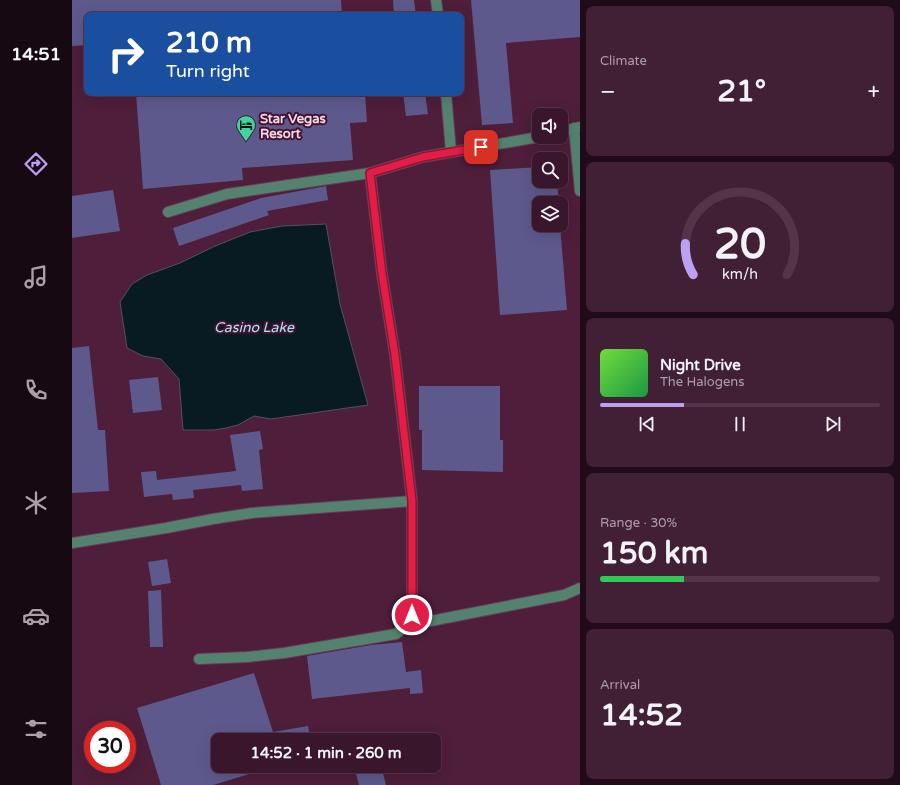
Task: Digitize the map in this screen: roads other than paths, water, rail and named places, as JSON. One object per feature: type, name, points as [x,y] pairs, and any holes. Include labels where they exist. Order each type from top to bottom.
[{"type":"street","points":[[436,0],[438,12]]},
{"type":"street","points":[[446,96],[451,152]]},
{"type":"street","points":[[577,128],[580,191]]},
{"type":"street","points":[[168,212],[227,194],[370,173],[423,157],[532,138]]},
{"type":"street","points":[[199,659],[247,657],[284,653],[396,634],[405,626],[412,615],[412,501],[395,355],[382,274],[370,173]]},
{"type":"street","points":[[72,543],[252,513],[412,501]]},
{"type":"street","points":[[405,626],[564,595],[580,588]]},
{"type":"water","name":"Casino Lake","points":[[326,224],[340,304],[368,405],[271,419],[254,416],[238,425],[226,428],[214,430],[183,430],[179,379],[161,359],[143,356],[127,348],[120,302],[132,284],[147,275],[180,263],[213,247],[250,232],[282,226]]},
{"type":"place","name":"Star Vegas Resort","points":[[246,142]]}]
